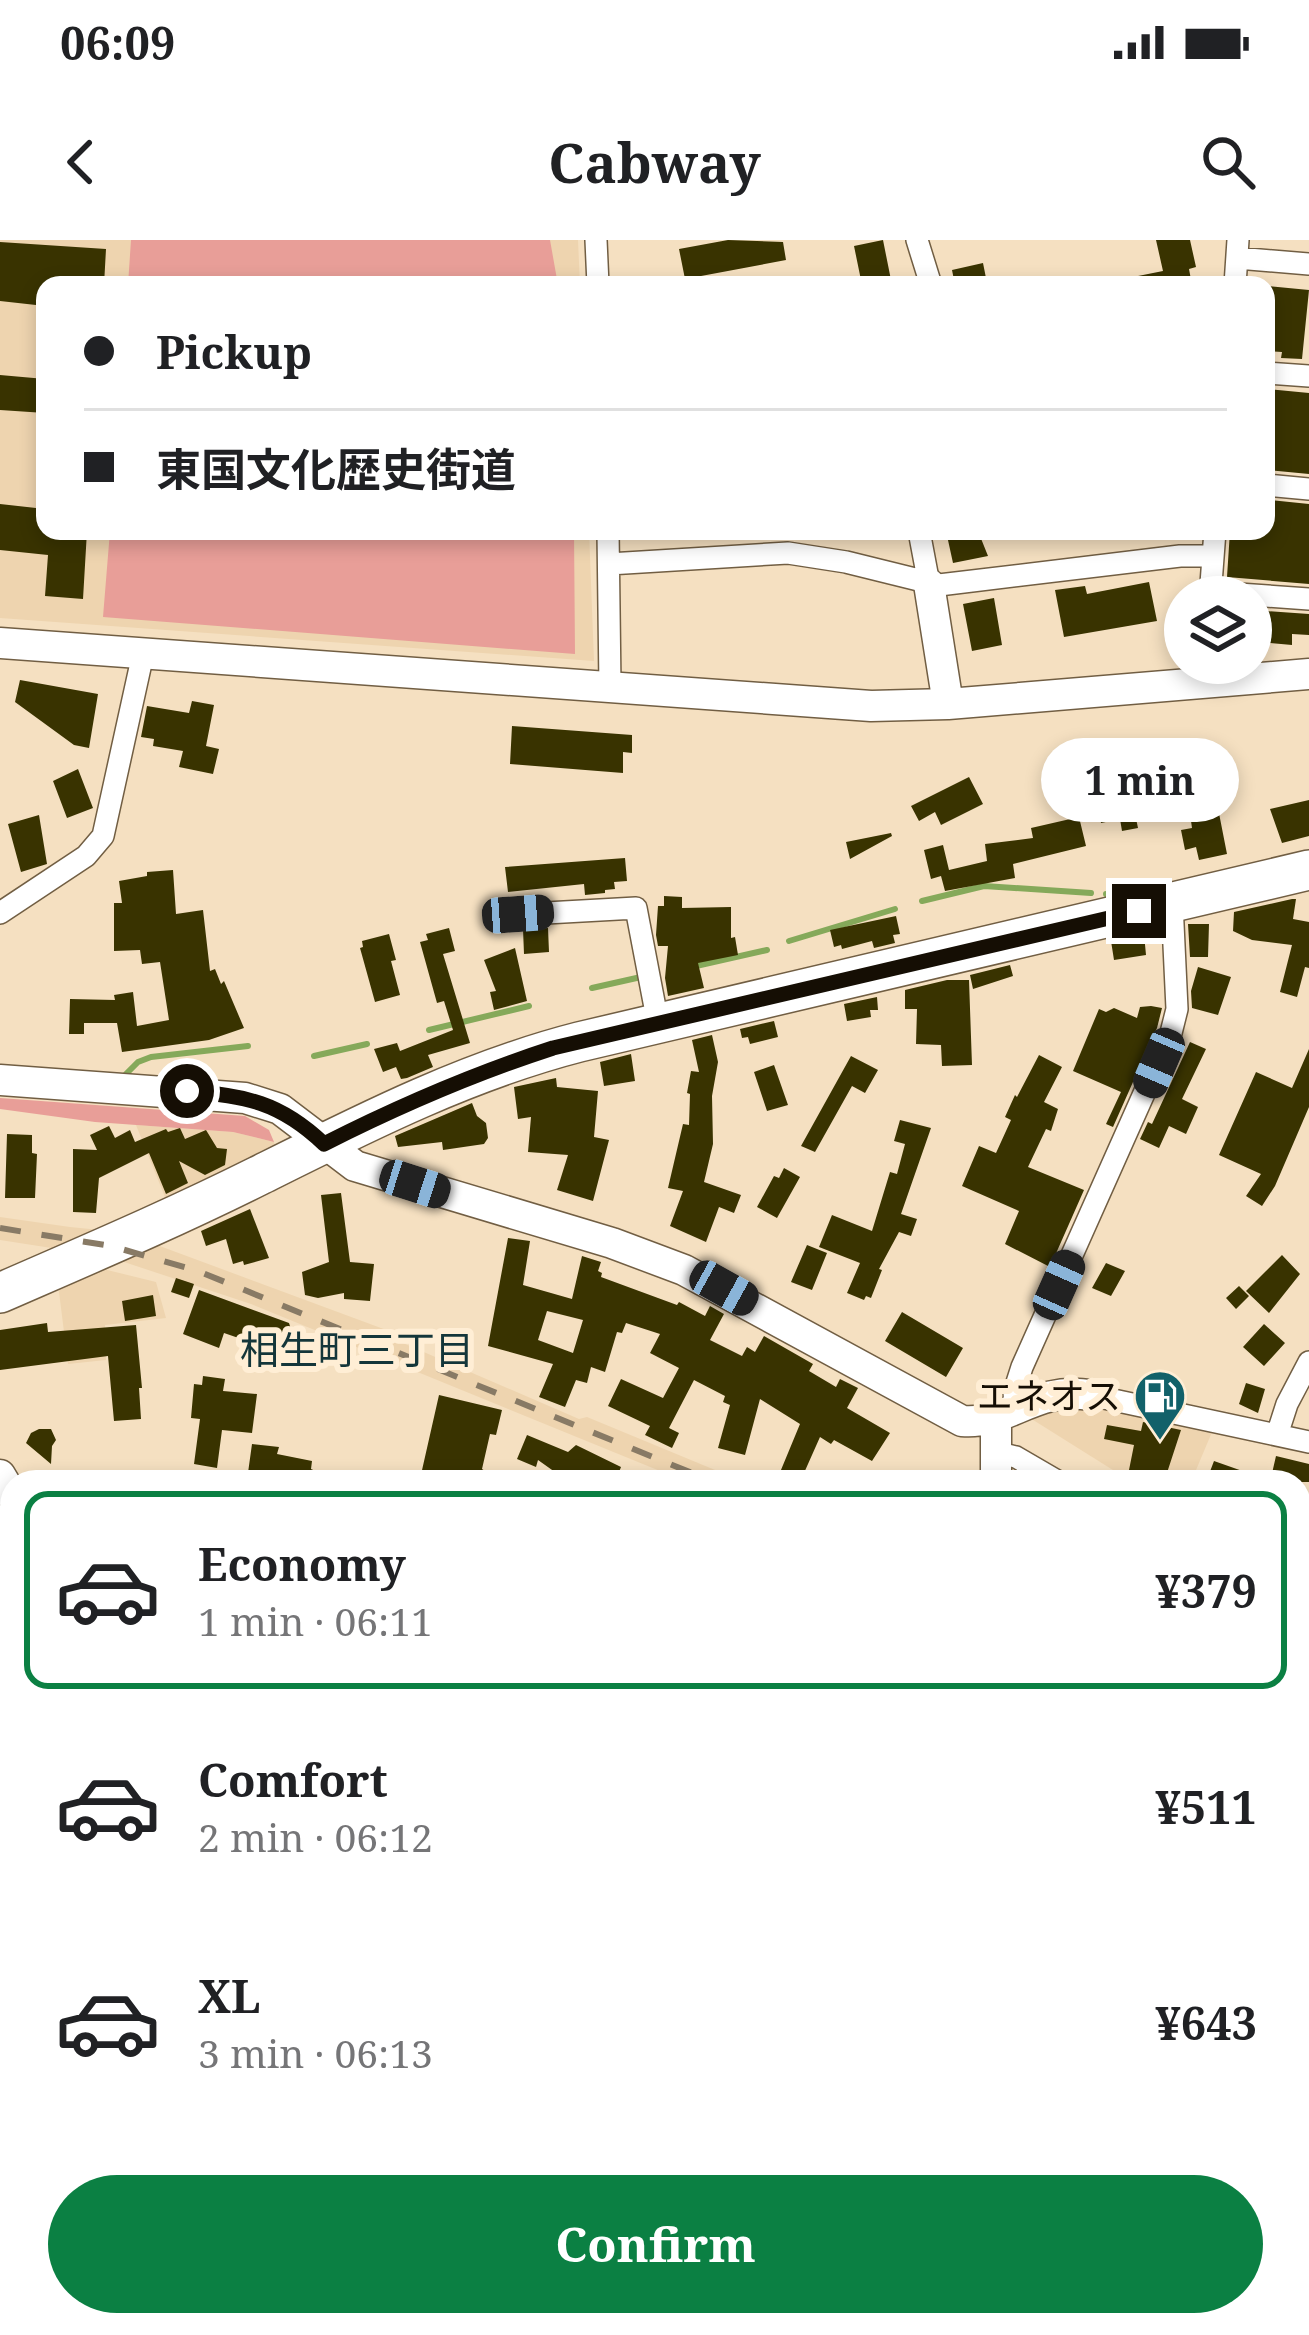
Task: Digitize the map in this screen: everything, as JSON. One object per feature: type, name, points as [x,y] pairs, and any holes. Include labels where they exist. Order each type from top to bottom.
[{"type":"highway","points":[[0,1293],[114,1231],[324,1144],[485,1070],[553,1048],[1309,870]]},
{"type":"street","points":[[596,240],[598,276]]},
{"type":"street","points":[[917,240],[928,276]]},
{"type":"street","points":[[1237,249],[1309,264]]},
{"type":"street","points":[[1275,374],[1309,376]]},
{"type":"street","points":[[1275,486],[1309,488]]},
{"type":"street","points":[[608,540],[610,687]]},
{"type":"street","points":[[921,540],[948,704]]},
{"type":"street","points":[[1211,576],[1214,540]]},
{"type":"street","points":[[609,564],[788,554],[949,585],[1212,556]]},
{"type":"street","points":[[1272,597],[1309,599]]},
{"type":"street","points":[[0,643],[871,706],[948,704],[1164,677]]},
{"type":"street","points":[[0,913],[86,856],[104,836],[143,654]]},
{"type":"street","points":[[1272,673],[1309,674]]},
{"type":"street","points":[[998,1467],[1005,1412],[1022,1367],[1147,1093],[1176,1018],[1172,903]]},
{"type":"street","points":[[510,915],[636,908],[658,1023]]},
{"type":"street","points":[[0,1080],[245,1098],[280,1108],[355,1166],[640,1252],[724,1288],[955,1419],[971,1422],[1060,1392],[1309,1442]]},
{"type":"street","points":[[1277,1435],[1309,1362]]},
{"type":"street","points":[[998,1467],[1016,1457],[1038,1470]]},
{"type":"shaded area","points":[[0,240],[578,240],[580,276],[36,276],[36,540],[589,540],[594,661],[0,618]]},
{"type":"shaded area","points":[[131,240],[550,240],[556,276],[129,276]]},
{"type":"shaded area","points":[[109,540],[574,540],[575,654],[103,617]]},
{"type":"shaded area","points":[[0,1098],[245,1116],[269,1130],[274,1142],[233,1132],[95,1122],[0,1109]]},
{"type":"shaded area","points":[[136,1125],[233,1132],[274,1142],[276,1149],[167,1202]]},
{"type":"shaded area","points":[[0,1217],[100,1230],[58,1249],[0,1240]]},
{"type":"shaded area","points":[[157,1245],[389,1331],[389,1337],[579,1419],[587,1417],[715,1470],[658,1470],[251,1304],[112,1258]]},
{"type":"shaded area","points":[[95,1267],[156,1282],[166,1318],[105,1325],[106,1360],[68,1364],[58,1284]]},
{"type":"shaded area","points":[[1091,1405],[1212,1432],[1196,1470],[1113,1470],[1030,1418],[1036,1409]]},
{"type":"building","points":[[728,240],[783,242],[786,260],[684,276],[679,249]]},
{"type":"building","points":[[883,240],[890,276],[860,276],[854,246]]},
{"type":"building","points":[[1156,240],[1190,240],[1196,267],[1189,269],[1190,276],[1138,276],[1163,271]]},
{"type":"building","points":[[0,242],[106,249],[104,276],[36,276],[36,305],[0,301]]},
{"type":"building","points":[[983,263],[986,276],[953,276],[952,270]]},
{"type":"building","points":[[1275,287],[1309,290],[1302,359],[1281,358],[1282,352],[1275,352]]},
{"type":"building","points":[[0,375],[36,378],[36,412],[0,410]]},
{"type":"building","points":[[1275,390],[1309,393],[1309,474],[1275,471]]},
{"type":"building","points":[[1275,501],[1309,504],[1309,584],[1272,581],[1272,576],[1227,576],[1229,540],[1275,540]]},
{"type":"building","points":[[0,504],[36,508],[36,540],[86,540],[83,599],[45,596],[48,555],[0,550]]},
{"type":"building","points":[[948,540],[982,540],[988,556],[953,563]]},
{"type":"building","points":[[1149,582],[1157,621],[1064,637],[1055,590],[1085,586],[1087,594]]},
{"type":"building","points":[[994,598],[1002,645],[972,651],[963,604]]},
{"type":"building","points":[[1272,611],[1309,614],[1309,635],[1292,634],[1292,645],[1272,643]]},
{"type":"building","points":[[20,680],[98,694],[89,748],[74,745],[15,702]]},
{"type":"building","points":[[192,701],[214,705],[206,746],[219,749],[213,774],[179,767],[183,751],[153,746],[154,739],[141,737],[147,706],[189,713]]},
{"type":"building","points":[[512,726],[632,735],[632,753],[623,752],[623,773],[510,764]]},
{"type":"building","points":[[1207,752],[1227,854],[1199,860],[1196,847],[1185,850],[1181,830],[1192,828],[1182,756]]},
{"type":"building","points":[[1115,761],[1116,768],[1125,766],[1138,828],[1122,831],[1120,819],[1101,823],[1093,769]]},
{"type":"building","points":[[78,769],[93,808],[67,818],[53,781]]},
{"type":"building","points":[[969,777],[983,804],[941,825],[935,812],[919,821],[911,806]]},
{"type":"building","points":[[1309,800],[1309,836],[1282,843],[1270,809]]},
{"type":"building","points":[[39,815],[47,864],[21,872],[8,824]]},
{"type":"building","points":[[1079,817],[1086,846],[1013,864],[1015,878],[945,891],[941,876],[931,879],[924,850],[943,845],[949,870],[987,861],[985,844],[1033,838],[1031,828]]},
{"type":"building","points":[[892,836],[850,859],[846,842]]},
{"type":"building","points":[[625,858],[627,881],[614,882],[615,889],[605,893],[585,895],[584,884],[508,892],[505,867]]},
{"type":"building","points":[[173,870],[176,914],[203,910],[210,971],[215,969],[221,984],[224,981],[244,1028],[209,1040],[122,1052],[117,1023],[84,1023],[84,1034],[69,1034],[70,999],[115,1000],[114,995],[133,992],[137,1026],[169,1020],[160,962],[142,964],[140,950],[114,951],[114,903],[122,903],[119,881]]},
{"type":"building","points":[[664,896],[682,897],[682,908],[731,907],[731,938],[735,937],[738,955],[698,963],[704,988],[668,996],[668,946],[658,946],[656,935],[658,906],[664,906]]},
{"type":"building","points":[[1296,899],[1293,919],[1309,922],[1309,968],[1305,967],[1297,997],[1280,992],[1292,945],[1252,940],[1233,931],[1234,912]]},
{"type":"building","points":[[896,916],[900,934],[893,935],[895,943],[874,948],[872,941],[834,947],[830,930]]},
{"type":"building","points":[[1188,924],[1209,924],[1208,957],[1190,957]]},
{"type":"building","points":[[449,928],[455,951],[443,954],[470,1043],[428,1055],[433,1067],[401,1079],[396,1067],[383,1072],[374,1049],[397,1043],[400,1051],[453,1030],[444,1001],[437,1003],[420,942],[428,940],[426,934]]},
{"type":"building","points":[[548,928],[549,952],[524,954],[523,929]]},
{"type":"building","points":[[389,934],[400,995],[375,1002],[360,948],[362,941]]},
{"type":"building","points":[[1144,934],[1146,955],[1114,960],[1111,941]]},
{"type":"building","points":[[515,948],[527,1001],[494,1010],[490,992],[496,991],[484,960]]},
{"type":"building","points":[[1010,965],[1013,976],[973,989],[970,975]]},
{"type":"building","points":[[1198,967],[1231,977],[1218,1015],[1192,1008]]},
{"type":"building","points":[[969,980],[972,1065],[942,1066],[941,1045],[916,1044],[917,1009],[905,1009],[905,990]]},
{"type":"building","points":[[877,997],[878,1010],[870,1010],[871,1017],[847,1021],[844,1004]]},
{"type":"building","points":[[1140,1007],[1162,1008],[1157,1028],[1113,1127],[1106,1124],[1121,1092],[1073,1071],[1099,1009],[1114,1008],[1137,1018]]},
{"type":"building","points":[[774,1021],[778,1037],[750,1044],[748,1037],[742,1038],[740,1029]]},
{"type":"building","points":[[712,1035],[718,1062],[712,1096],[713,1144],[704,1182],[741,1195],[734,1213],[719,1207],[706,1242],[670,1226],[683,1191],[668,1188],[683,1124],[689,1125],[691,1071],[699,1072],[692,1040]]},
{"type":"building","points":[[1190,1042],[1206,1049],[1182,1099],[1198,1107],[1186,1134],[1169,1126],[1159,1148],[1140,1139],[1148,1122],[1152,1124]]},
{"type":"building","points":[[1309,1049],[1309,1107],[1262,1206],[1246,1196],[1261,1174],[1219,1155],[1256,1072],[1292,1088]]},
{"type":"building","points":[[631,1054],[635,1081],[604,1086],[600,1062]]},
{"type":"building","points":[[1039,1055],[1062,1067],[1044,1102],[1058,1109],[1051,1131],[1046,1129],[1028,1167],[1084,1190],[1050,1267],[1005,1244],[1019,1211],[962,1186],[979,1146],[996,1153],[1011,1120],[1005,1117]]},
{"type":"building","points":[[851,1056],[878,1070],[865,1093],[852,1086],[815,1152],[801,1146]]},
{"type":"building","points":[[774,1065],[788,1105],[767,1111],[754,1072]]},
{"type":"building","points":[[556,1078],[557,1087],[598,1091],[594,1137],[609,1140],[593,1201],[557,1190],[568,1155],[528,1152],[531,1117],[518,1119],[514,1087]]},
{"type":"building","points":[[472,1103],[486,1123],[484,1144],[443,1150],[442,1142],[398,1147],[395,1136]]},
{"type":"building","points":[[900,1120],[931,1128],[901,1214],[917,1219],[911,1236],[899,1232],[879,1269],[871,1298],[864,1300],[847,1293],[860,1263],[819,1247],[832,1215],[872,1231],[890,1172],[897,1174],[905,1144],[894,1141]]},
{"type":"building","points":[[109,1126],[115,1138],[130,1130],[135,1142],[166,1129],[180,1128],[185,1139],[206,1130],[217,1148],[227,1149],[225,1165],[205,1175],[179,1161],[188,1183],[166,1194],[149,1153],[99,1178],[96,1213],[73,1212],[73,1149],[97,1150],[90,1135]]},
{"type":"building","points":[[7,1134],[32,1135],[32,1153],[37,1154],[35,1198],[5,1198]]},
{"type":"building","points":[[784,1168],[800,1177],[777,1218],[757,1207],[774,1176],[779,1178]]},
{"type":"building","points":[[341,1193],[350,1262],[374,1264],[370,1301],[344,1299],[344,1293],[318,1298],[305,1295],[302,1272],[329,1262],[321,1195]]},
{"type":"building","points":[[250,1209],[269,1258],[233,1264],[226,1239],[206,1246],[201,1231]]},
{"type":"building","points":[[508,1238],[530,1241],[523,1285],[572,1299],[582,1256],[601,1262],[601,1277],[679,1302],[705,1316],[710,1306],[724,1314],[710,1340],[742,1356],[747,1347],[755,1352],[764,1336],[813,1364],[809,1371],[836,1387],[840,1379],[858,1388],[847,1408],[890,1433],[872,1461],[820,1437],[805,1470],[781,1470],[800,1424],[760,1399],[745,1455],[718,1448],[730,1405],[723,1402],[725,1396],[694,1380],[669,1428],[679,1433],[672,1448],[645,1435],[650,1426],[608,1406],[621,1379],[663,1398],[679,1368],[650,1353],[660,1334],[626,1323],[622,1333],[617,1332],[605,1372],[591,1367],[587,1383],[576,1380],[565,1407],[539,1397],[553,1364],[488,1346]],"holes":[[[547,1311],[583,1320],[573,1353],[538,1340]]]},
{"type":"building","points":[[807,1245],[827,1253],[812,1290],[791,1282]]},
{"type":"building","points":[[1282,1255],[1300,1274],[1269,1313],[1246,1291]]},
{"type":"building","points":[[1106,1263],[1125,1271],[1111,1296],[1092,1288]]},
{"type":"building","points":[[176,1278],[194,1284],[189,1298],[171,1292]]},
{"type":"building","points":[[1239,1286],[1249,1296],[1236,1309],[1226,1298]]},
{"type":"building","points":[[199,1290],[289,1323],[304,1370],[279,1360],[282,1353],[224,1333],[219,1348],[183,1334]]},
{"type":"building","points":[[153,1295],[156,1316],[125,1321],[122,1301]]},
{"type":"building","points":[[902,1312],[963,1348],[946,1377],[885,1341]]},
{"type":"building","points":[[47,1323],[48,1332],[136,1325],[141,1419],[114,1421],[108,1356],[0,1370],[0,1330]]},
{"type":"building","points":[[1264,1324],[1285,1343],[1264,1366],[1243,1347]]},
{"type":"building","points":[[203,1376],[225,1379],[223,1391],[257,1394],[252,1433],[222,1430],[217,1468],[194,1464],[200,1419],[191,1418],[194,1384],[202,1385]]},
{"type":"building","points":[[1246,1383],[1265,1389],[1258,1413],[1239,1404]]},
{"type":"building","points":[[439,1395],[502,1410],[496,1435],[490,1434],[483,1470],[422,1470]]},
{"type":"building","points":[[1143,1422],[1181,1430],[1168,1470],[1129,1470],[1134,1445],[1104,1439],[1107,1425],[1141,1431]]},
{"type":"building","points":[[39,1429],[51,1429],[56,1440],[51,1464],[26,1443]]},
{"type":"building","points":[[527,1435],[568,1452],[576,1445],[621,1467],[552,1470],[538,1460],[536,1467],[517,1459]]},
{"type":"building","points":[[252,1444],[279,1447],[277,1454],[312,1461],[313,1470],[248,1470]]},
{"type":"building","points":[[1276,1456],[1309,1464],[1309,1470],[1273,1470]]},
{"type":"building","points":[[1214,1461],[1240,1470],[1211,1470]]},
{"type":"waterway","points":[[922,901],[984,886],[1091,893]]},
{"type":"waterway","points":[[1106,894],[1133,893]]},
{"type":"waterway","points":[[789,941],[895,909]]},
{"type":"waterway","points":[[696,966],[767,950]]},
{"type":"waterway","points":[[592,988],[641,977]]},
{"type":"waterway","points":[[429,1030],[529,1006]]},
{"type":"waterway","points":[[314,1056],[367,1044]]},
{"type":"waterway","points":[[126,1074],[151,1057],[248,1046]]},
{"type":"railway","points":[[0,1228],[111,1246],[198,1271],[685,1470]]},
{"type":"place","name":"エネオス","points":[[1160,1442]]},
{"type":"district","name":"相生町三丁目","points":[[357,1350]]},
{"type":"route","points":[[187,1091],[224,1094],[280,1108],[324,1144],[485,1070],[553,1048],[1139,911]]}]
